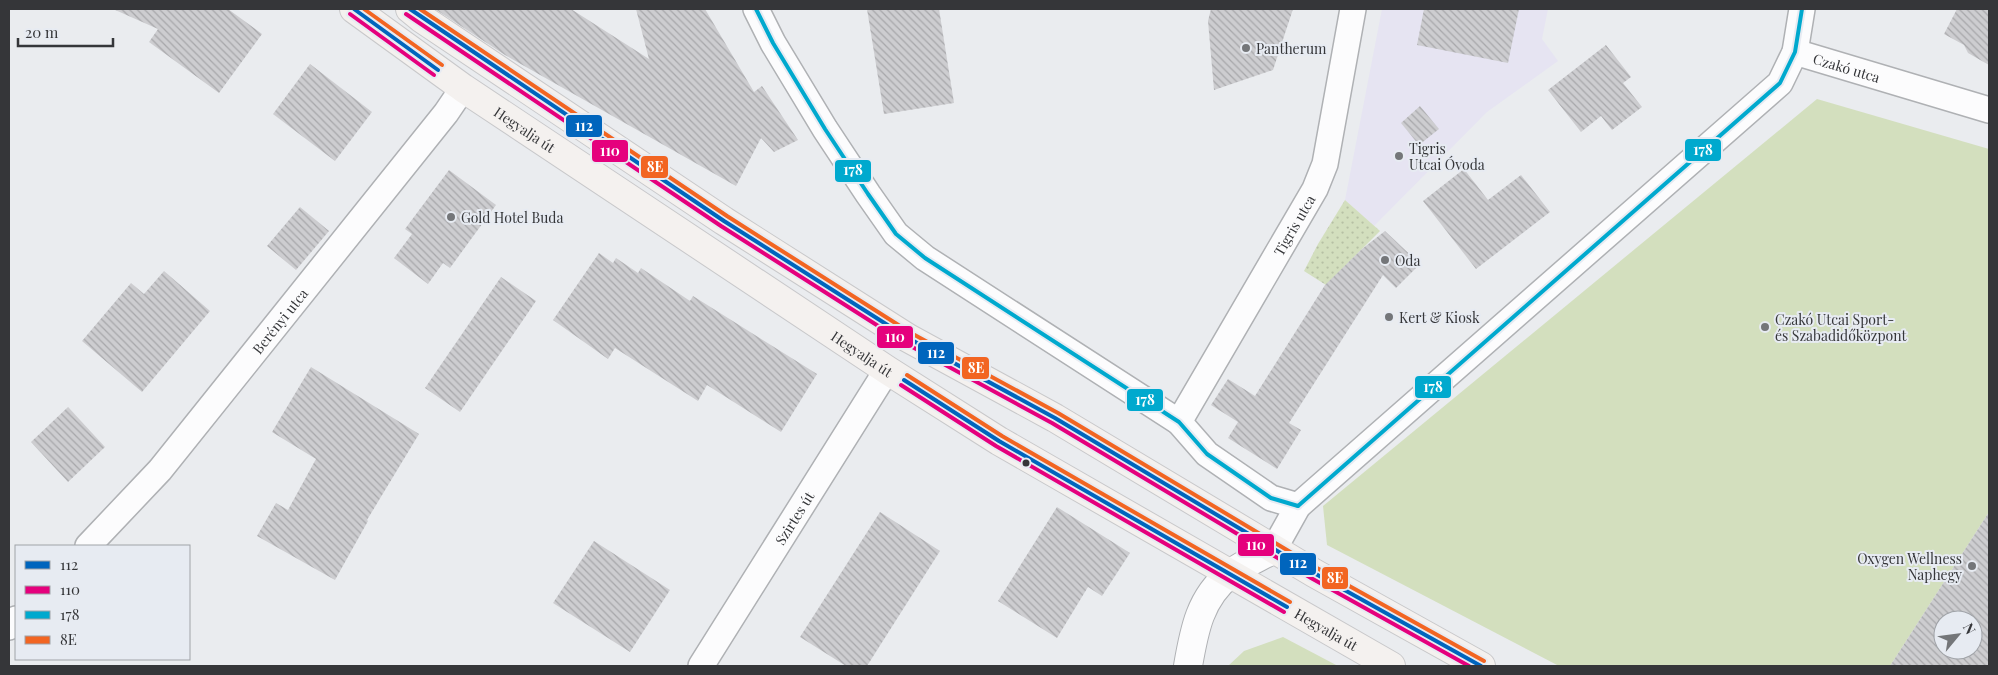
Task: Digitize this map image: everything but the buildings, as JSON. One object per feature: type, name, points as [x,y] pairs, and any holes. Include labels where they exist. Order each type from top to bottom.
[{"type":"main road","name":"Hegyalja út","points":[[354,9],[464,88],[887,370],[999,441],[1391,666]]},
{"type":"main road","points":[[410,9],[724,221],[908,338],[1055,418],[1274,549],[1480,666]]},
{"type":"street","points":[[756,9],[773,43],[825,129],[896,234],[925,258],[1179,422],[1207,454],[1271,498],[1298,506]]},
{"type":"street","name":"Tigris utca","points":[[1179,422],[1316,189],[1324,164],[1353,9]]},
{"type":"street","points":[[1795,52],[1802,9]]},
{"type":"street","name":"Czakó utca","points":[[1274,549],[1298,506],[1780,83],[1795,52],[1989,110]]},
{"type":"street","name":"Berényi utca","points":[[89,545],[160,470],[440,121],[464,88]]},
{"type":"street","name":"Szirtes út","points":[[701,666],[887,370]]},
{"type":"street","points":[[1188,666],[1198,620],[1205,601],[1230,574],[1274,549]]},
{"type":"shaded area","name":"Tigris Utcai Óvoda","points":[[1382,9],[1548,9],[1542,39],[1558,61],[1487,112],[1374,226],[1345,200]]},
{"type":"green space","name":"Czakó Utcai Sport- és Szabadidőközpont","points":[[1817,99],[1989,149],[1989,512],[1890,666],[1559,666],[1327,545],[1323,506]]},
{"type":"green space","points":[[1345,200],[1380,231],[1326,285],[1304,271]]},
{"type":"green space","points":[[1283,637],[1338,666],[1228,666],[1244,651]]},
{"type":"transit line","name":"112","points":[[354,9],[438,70]]},
{"type":"transit line","name":"8E","points":[[364,9],[442,65]]},
{"type":"transit line","name":"112","points":[[410,9],[724,221],[908,338],[1055,418],[1314,573],[1481,666]]},
{"type":"transit line","name":"8E","points":[[420,9],[727,216],[911,333],[1058,413],[1317,568],[1484,661]]},
{"type":"transit line","name":"178","points":[[756,9],[773,43],[825,129],[896,234],[925,258],[1179,422],[1207,454],[1271,498],[1298,506]]},
{"type":"transit line","name":"178","points":[[1298,506],[1780,83],[1795,52],[1802,9]]},
{"type":"transit line","name":"110","points":[[350,14],[434,75]]},
{"type":"transit line","name":"110","points":[[406,14],[721,226],[905,343],[1052,423],[1311,578],[1469,666]]},
{"type":"transit line","name":"8E","points":[[907,375],[1002,436],[1290,602]]},
{"type":"transit line","name":"112","points":[[904,380],[999,441],[1287,607]]},
{"type":"transit line","name":"110","points":[[901,385],[996,446],[1284,612]]},
{"type":"place","name":"Pantherum","points":[[1246,48]]},
{"type":"place","name":"Tigris Utcai Óvoda","points":[[1399,156]]},
{"type":"place","name":"Gold Hotel Buda","points":[[451,217]]},
{"type":"place","name":"Oda","points":[[1385,260]]},
{"type":"place","name":"Kert & Kiosk","points":[[1389,317]]},
{"type":"place","name":"Czakó Utcai Sport- és Szabadidőközpont","points":[[1765,327]]},
{"type":"place","name":"Oxygen Wellness Naphegy","points":[[1972,566]]}]
